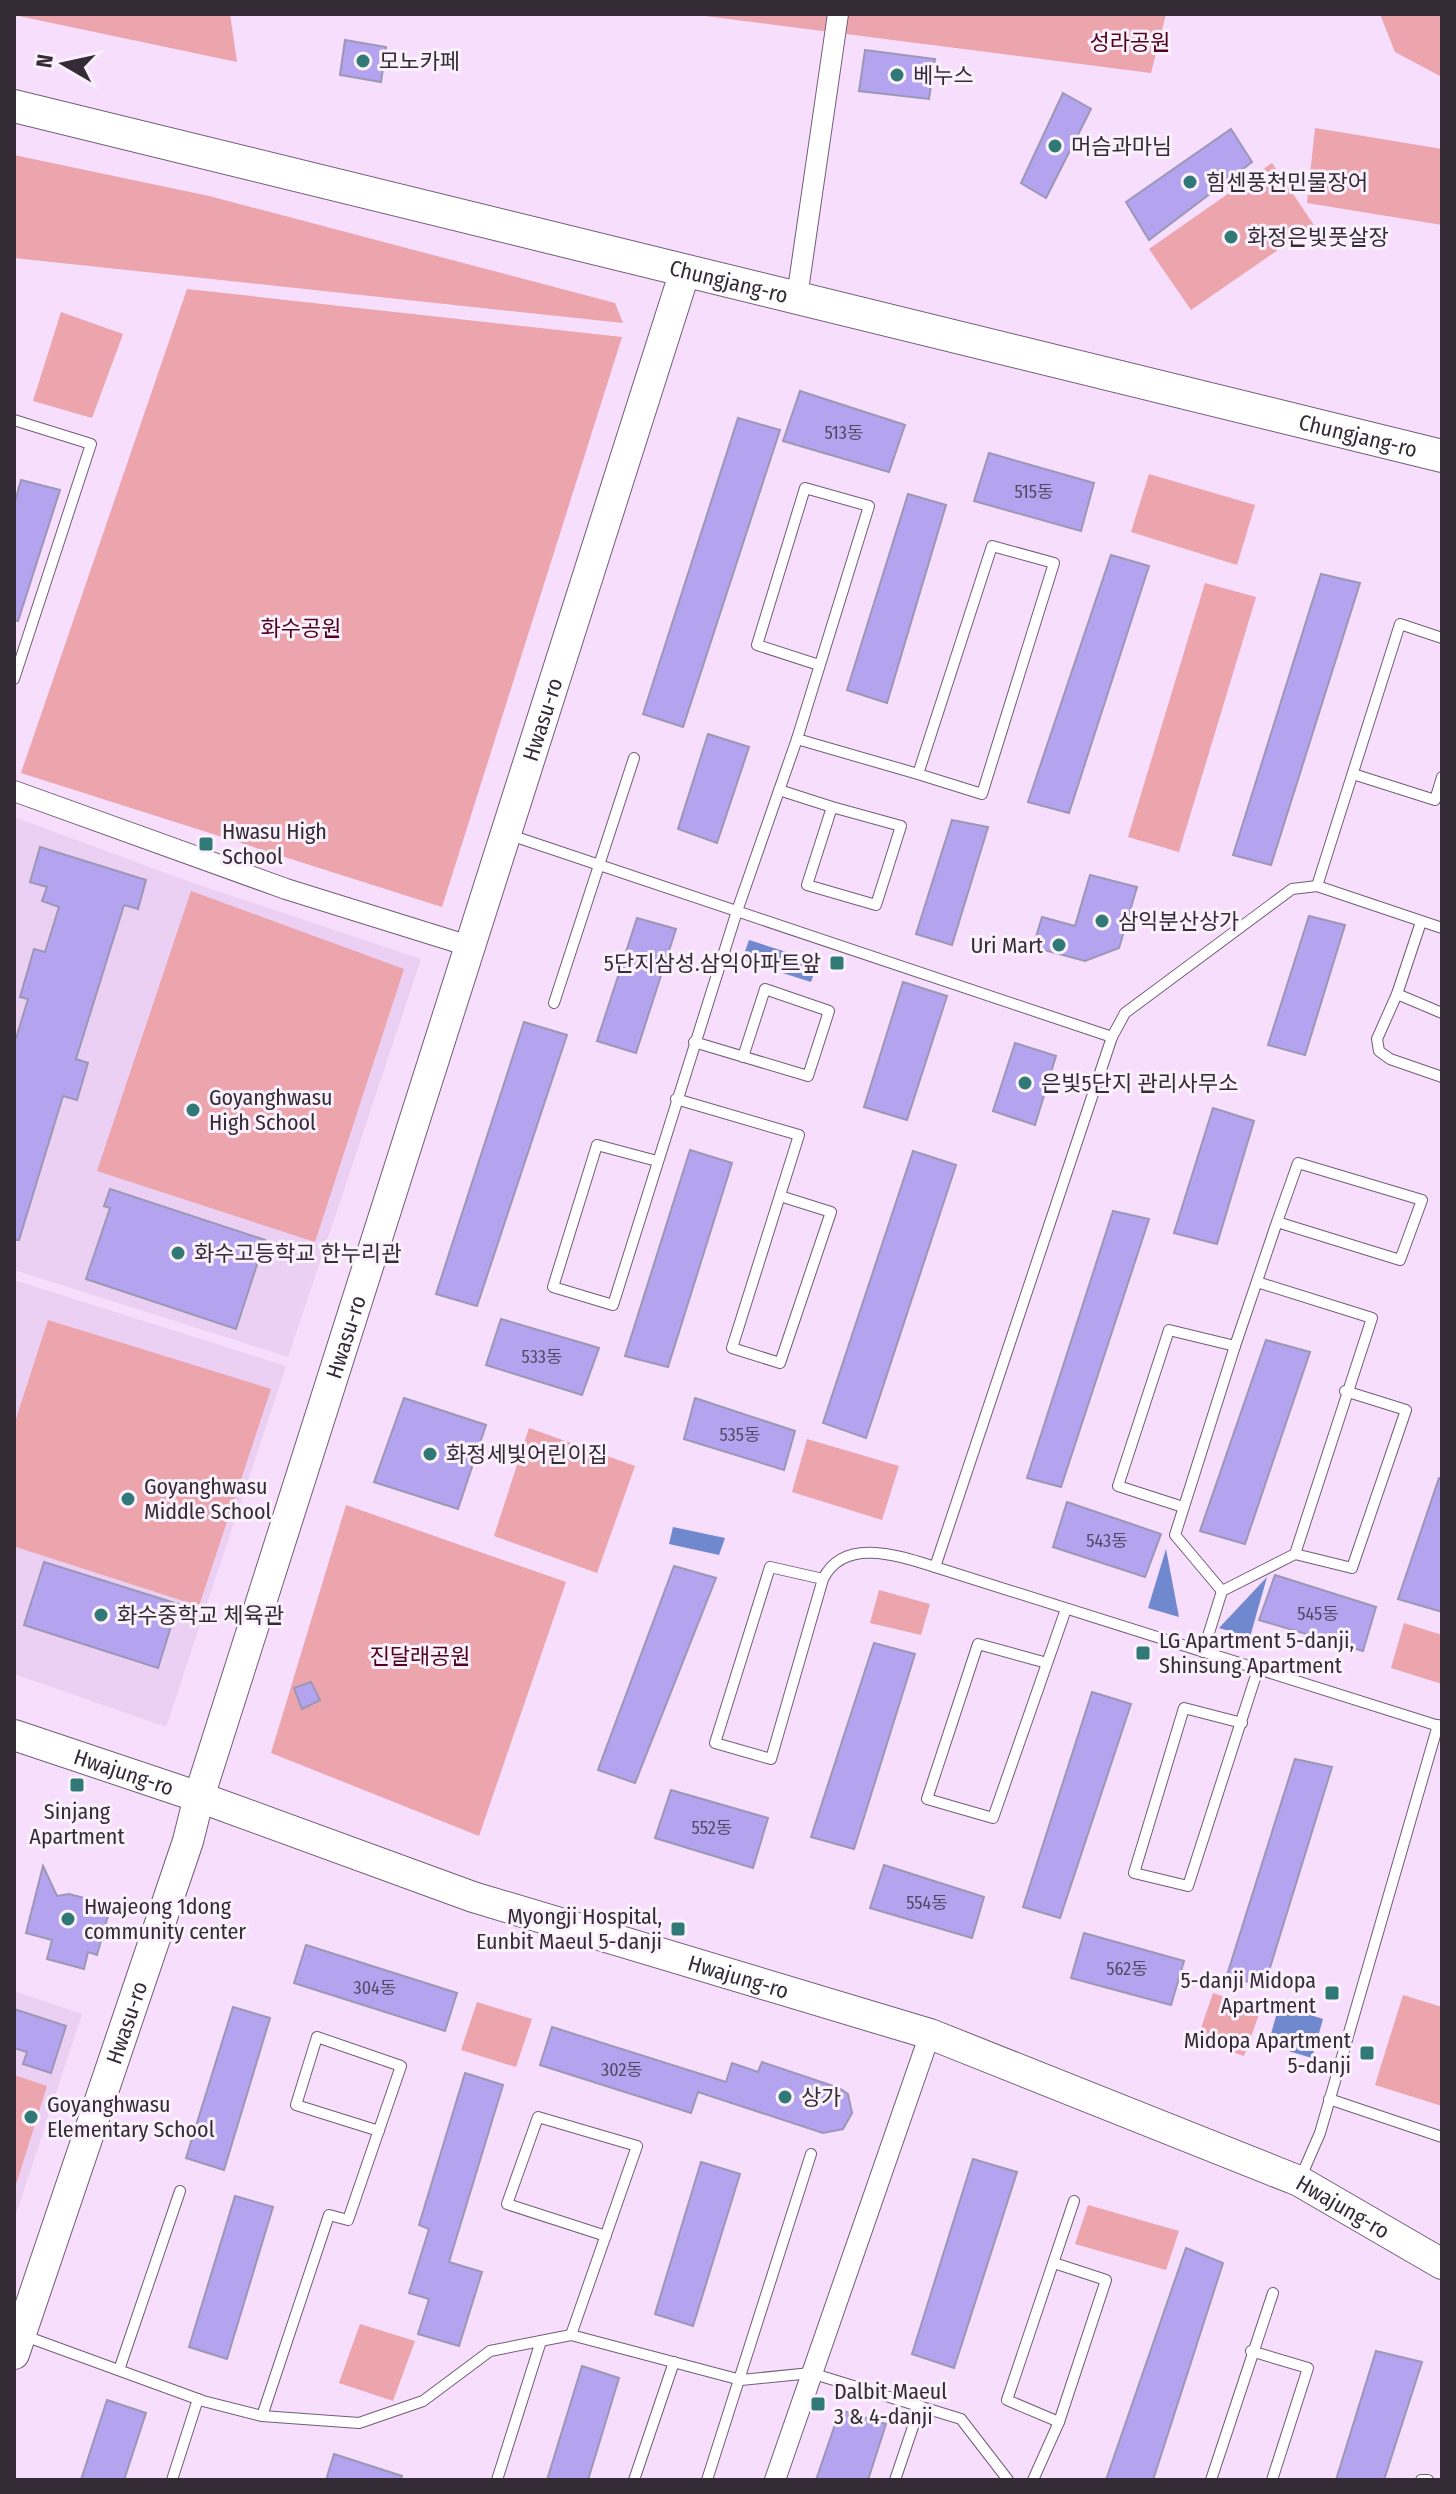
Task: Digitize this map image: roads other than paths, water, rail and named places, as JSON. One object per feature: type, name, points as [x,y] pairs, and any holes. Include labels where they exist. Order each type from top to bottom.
[{"type":"main road","name":"Chungjang-ro","points":[[14,106],[1442,456]]},
{"type":"street","points":[[797,297],[838,14]]},
{"type":"street","name":"Hwasu-ro","points":[[17,2344],[188,1841],[199,1797],[504,833],[685,271]]},
{"type":"street","points":[[14,791],[286,889],[469,946]]},
{"type":"street","name":"Hwajung-ro","points":[[14,1735],[199,1797],[473,1897],[930,2034],[1299,2181],[1442,2264]]},
{"type":"street","points":[[775,2480],[930,2034]]},
{"type":"lane","points":[[14,420],[91,444],[14,679]]},
{"type":"lane","points":[[657,1161],[597,1145],[553,1287],[613,1305],[694,1042],[797,739],[869,506],[805,488],[757,645],[819,665]]},
{"type":"lane","points":[[797,739],[982,794],[1054,563],[992,546],[918,774]]},
{"type":"lane","points":[[1317,886],[1400,624],[1442,638]]},
{"type":"lane","points":[[554,1003],[634,758]]},
{"type":"lane","points":[[1353,774],[1435,800],[1442,777]]},
{"type":"lane","points":[[779,790],[901,826],[876,905],[807,885],[832,807]]},
{"type":"lane","points":[[504,833],[1112,1037]]},
{"type":"lane","points":[[935,1567],[1112,1037],[1125,1013],[1292,889],[1317,886],[1442,928]]},
{"type":"lane","points":[[1421,922],[1397,994],[1377,1039],[1379,1051],[1390,1059],[1442,1077]]},
{"type":"lane","points":[[694,1042],[743,1057],[808,1076],[829,1011],[765,989],[743,1057]]},
{"type":"lane","points":[[1397,994],[1442,1013]]},
{"type":"lane","points":[[676,1099],[799,1135],[732,1348],[780,1363],[831,1212],[780,1196]]},
{"type":"lane","points":[[1222,1591],[1175,1535],[1235,1346],[1277,1222],[1298,1163],[1422,1200],[1400,1260],[1277,1222]]},
{"type":"lane","points":[[1257,1282],[1372,1318],[1345,1391],[1295,1554]]},
{"type":"lane","points":[[1183,1507],[1118,1486],[1169,1330],[1235,1346]]},
{"type":"lane","points":[[1203,1652],[1222,1591],[1295,1554],[1352,1568],[1406,1410],[1345,1391]]},
{"type":"lane","points":[[823,1579],[770,1567],[715,1743],[771,1759],[823,1579],[829,1567],[844,1556],[868,1553],[897,1555],[1440,1726],[1320,2133],[1299,2181]]},
{"type":"lane","points":[[1047,1663],[978,1644],[927,1799],[993,1818],[1066,1609]]},
{"type":"lane","points":[[1242,1723],[1184,1708],[1134,1873],[1188,1886],[1242,1723],[1258,1669]]},
{"type":"lane","points":[[262,2416],[329,2215],[348,2220],[379,2131],[401,2066],[317,2037],[296,2105],[379,2131]]},
{"type":"lane","points":[[1329,2099],[1442,2137]]},
{"type":"lane","points":[[571,2335],[606,2236],[637,2146],[538,2117],[507,2204],[606,2236]]},
{"type":"lane","points":[[707,2480],[811,2154]]},
{"type":"lane","points":[[119,2370],[180,2191]]},
{"type":"lane","points":[[1059,2422],[1007,2400],[1074,2201]]},
{"type":"lane","points":[[1033,2480],[1059,2422],[1106,2280],[1054,2263]]},
{"type":"lane","points":[[1211,2480],[1251,2351],[1273,2293]]},
{"type":"lane","points":[[17,2344],[119,2370],[198,2399],[262,2416],[359,2423],[423,2401],[490,2351],[571,2335],[741,2380],[811,2373],[961,2419],[1008,2480]]},
{"type":"lane","points":[[497,2480],[541,2341]]},
{"type":"lane","points":[[1251,2351],[1308,2368],[1272,2480]]},
{"type":"lane","points":[[634,2480],[674,2362]]},
{"type":"lane","points":[[172,2480],[198,2399]]},
{"type":"lane","points":[[895,2480],[920,2406]]},
{"type":"lane","points":[[1421,2480],[1428,2480]]},
{"type":"water","points":[[749,940],[818,962],[811,982],[742,960]]},
{"type":"water","points":[[673,1527],[725,1538],[719,1555],[669,1544]]},
{"type":"water","points":[[1166,1549],[1179,1617],[1148,1608]]},
{"type":"water","points":[[1267,1577],[1250,1637],[1219,1628]]},
{"type":"water","points":[[1279,2005],[1323,2019],[1312,2058],[1268,2045]]},
{"type":"place","name":"모노카페","points":[[363,61]]},
{"type":"place","name":"베누스","points":[[897,75]]},
{"type":"place","name":"머슴과마님","points":[[1055,146]]},
{"type":"place","name":"힘센풍천민물장어","points":[[1190,182]]},
{"type":"place","name":"화정은빛풋살장","points":[[1231,237]]},
{"type":"place","name":"Hwasu High School","points":[[206,844]]},
{"type":"place","name":"삼익분산상가","points":[[1102,921]]},
{"type":"place","name":"Uri Mart","points":[[1059,945]]},
{"type":"place","name":"5단지삼성.삼익아파트앞","points":[[837,963]]},
{"type":"place","name":"은빛5단지 관리사무소","points":[[1025,1083]]},
{"type":"place","name":"Goyanghwasu High School","points":[[193,1110]]},
{"type":"place","name":"화수고등학교 한누리관","points":[[178,1253]]},
{"type":"place","name":"화정세빛어린이집","points":[[430,1454]]},
{"type":"place","name":"Goyanghwasu Middle School","points":[[128,1499]]},
{"type":"place","name":"화수중학교 체육관","points":[[101,1615]]},
{"type":"place","name":"LG Apartment 5-danji, Shinsung Apartment","points":[[1143,1653]]},
{"type":"place","name":"Sinjang Apartment","points":[[77,1785]]},
{"type":"place","name":"Hwajeong 1dong community center","points":[[68,1919]]},
{"type":"place","name":"Myongji Hospital, Eunbit Maeul 5-danji","points":[[678,1929]]},
{"type":"place","name":"5-danji Midopa Apartment","points":[[1332,1993]]},
{"type":"place","name":"Midopa Apartment 5-danji","points":[[1367,2053]]},
{"type":"place","name":"상가","points":[[785,2097]]},
{"type":"place","name":"Goyanghwasu Elementary School","points":[[31,2117]]},
{"type":"place","name":"Dalbit Maeul 3 & 4-danji","points":[[818,2404]]},
{"type":"park label","name":"성라공원","points":[[1130,42]]},
{"type":"park label","name":"화수공원","points":[[301,628]]},
{"type":"park label","name":"진달래공원","points":[[420,1656]]}]
